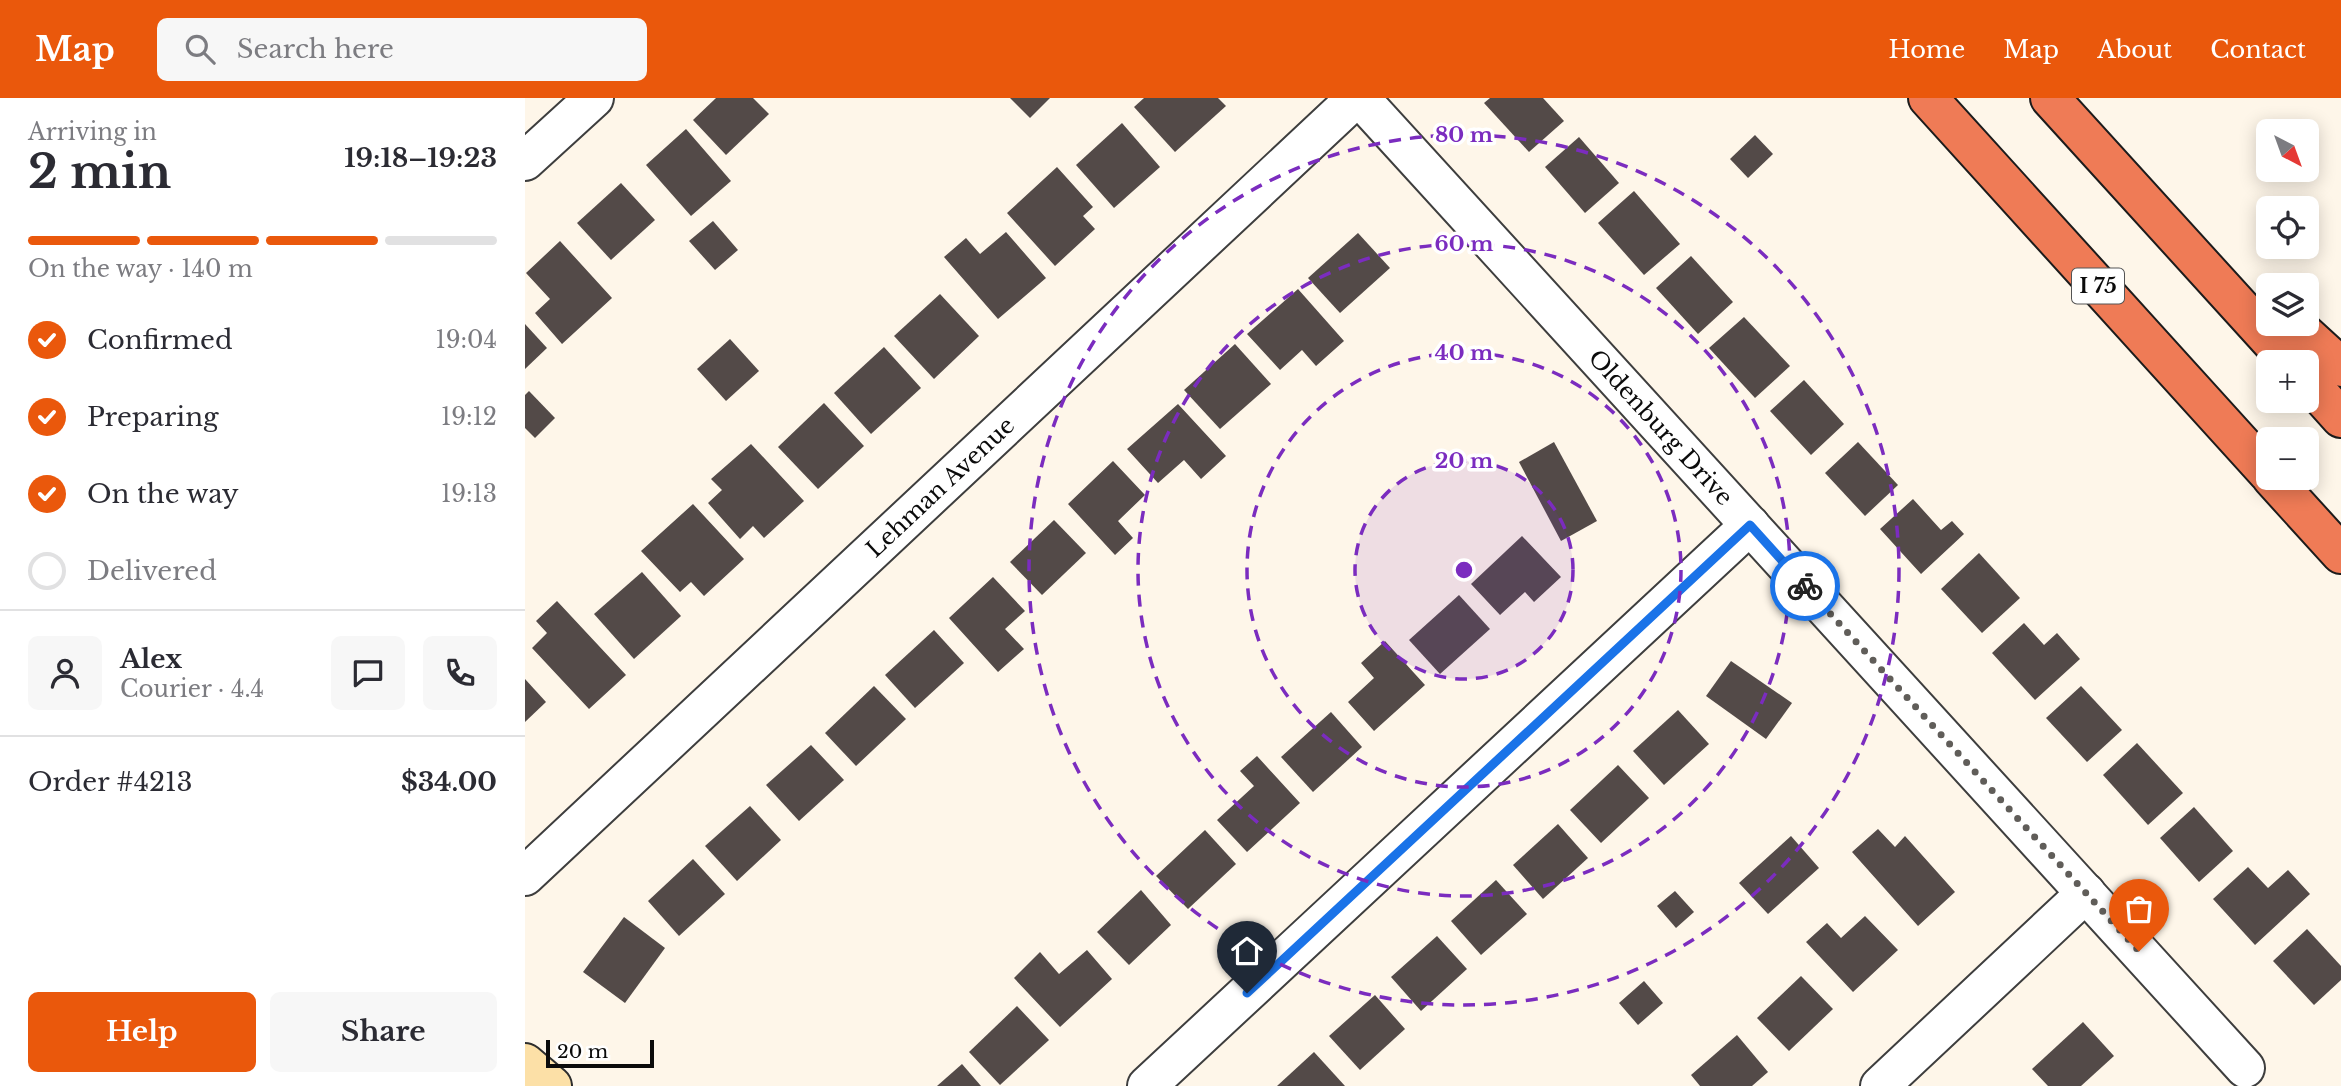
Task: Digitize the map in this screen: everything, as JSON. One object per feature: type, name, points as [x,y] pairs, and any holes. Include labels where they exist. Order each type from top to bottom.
[{"type":"highway","name":"I 75","points":[[1928,98],[2256,461]]},
{"type":"highway","points":[[2051,100],[2256,289]]},
{"type":"highway","points":[[2051,100],[2279,350]]},
{"type":"highway","points":[[2307,336],[2341,367]]},
{"type":"highway","points":[[2319,393],[2341,418]]},
{"type":"highway","points":[[2283,490],[2341,554]]},
{"type":"street","points":[[525,161],[594,98]]},
{"type":"street","name":"Oldenburg Drive","points":[[1358,98],[2245,1068]]},
{"type":"street","name":"Lehman Avenue","points":[[525,876],[1358,98]]},
{"type":"street","points":[[1147,1086],[1750,525]]},
{"type":"street","points":[[1880,1086],[2085,893]]},
{"type":"street","points":[[525,1063],[552,1086]]},
{"type":"building","points":[[716,98],[753,98],[769,114],[726,155],[693,120]]},
{"type":"building","points":[[1010,98],[1050,98],[1030,118]]},
{"type":"building","points":[[1144,98],[1218,98],[1226,106],[1175,152],[1134,107]]},
{"type":"building","points":[[1490,98],[1543,98],[1564,121],[1529,152],[1484,103]]},
{"type":"building","points":[[1122,123],[1160,167],[1114,208],[1076,165]]},
{"type":"building","points":[[686,129],[731,181],[691,216],[646,165]]},
{"type":"building","points":[[1755,135],[1773,154],[1748,178],[1730,159]]},
{"type":"building","points":[[1579,137],[1619,183],[1585,213],[1545,167]]},
{"type":"building","points":[[1057,167],[1093,207],[1083,216],[1095,229],[1055,266],[1007,213]]},
{"type":"building","points":[[621,183],[655,220],[611,260],[577,223]]},
{"type":"building","points":[[1634,191],[1680,244],[1644,275],[1598,223]]},
{"type":"building","points":[[713,221],[738,250],[715,270],[689,241]]},
{"type":"building","points":[[1006,232],[1046,278],[998,319],[944,257],[966,238],[980,254]]},
{"type":"building","points":[[1358,233],[1390,268],[1340,313],[1308,278]]},
{"type":"building","points":[[560,241],[612,298],[562,344],[535,313],[550,299],[526,273]]},
{"type":"building","points":[[1691,256],[1733,302],[1698,334],[1656,288]]},
{"type":"building","points":[[1298,289],[1344,341],[1316,366],[1302,350],[1280,370],[1247,334]]},
{"type":"building","points":[[940,294],[979,336],[934,379],[894,336]]},
{"type":"building","points":[[1744,317],[1790,366],[1755,398],[1709,348]]},
{"type":"building","points":[[525,324],[547,348],[525,369]]},
{"type":"building","points":[[730,339],[759,371],[726,401],[697,369]]},
{"type":"building","points":[[1235,344],[1271,384],[1220,429],[1184,390]]},
{"type":"building","points":[[884,347],[921,388],[871,434],[834,393]]},
{"type":"building","points":[[1804,380],[1844,424],[1811,455],[1770,411]]},
{"type":"building","points":[[529,391],[555,418],[535,438],[525,428],[525,395]]},
{"type":"building","points":[[824,403],[864,446],[818,489],[778,447]]},
{"type":"building","points":[[1178,404],[1226,456],[1201,479],[1184,460],[1158,483],[1127,449]]},
{"type":"building","points":[[1554,442],[1597,521],[1561,541],[1519,462]]},
{"type":"building","points":[[1858,442],[1898,485],[1865,516],[1825,473]]},
{"type":"building","points":[[751,444],[804,501],[764,538],[753,526],[740,539],[708,503],[722,490],[711,479]]},
{"type":"building","points":[[1113,461],[1145,495],[1118,521],[1133,538],[1115,555],[1068,504]]},
{"type":"building","points":[[1913,499],[1941,530],[1952,521],[1964,534],[1921,574],[1880,529]]},
{"type":"building","points":[[693,504],[744,559],[704,596],[691,582],[680,592],[641,551]]},
{"type":"building","points":[[1054,520],[1086,553],[1042,595],[1010,562]]},
{"type":"building","points":[[1522,536],[1561,577],[1534,602],[1525,592],[1500,615],[1471,584]]},
{"type":"building","points":[[1979,553],[2020,598],[1982,633],[1941,589]]},
{"type":"building","points":[[642,572],[681,616],[634,659],[594,614]]},
{"type":"building","points":[[993,577],[1025,611],[1005,629],[1024,649],[998,672],[949,618]]},
{"type":"building","points":[[1459,595],[1490,629],[1440,674],[1409,640]]},
{"type":"building","points":[[557,601],[626,675],[589,709],[532,648],[547,633],[536,621]]},
{"type":"building","points":[[2024,623],[2044,645],[2057,633],[2080,659],[2035,700],[1992,653]]},
{"type":"building","points":[[934,630],[964,663],[915,708],[885,675]]},
{"type":"building","points":[[1385,641],[1425,685],[1374,731],[1348,702],[1374,678],[1361,663]]},
{"type":"building","points":[[1731,661],[1792,703],[1766,739],[1706,696]]},
{"type":"building","points":[[525,679],[546,702],[525,722]]},
{"type":"building","points":[[874,686],[906,719],[856,766],[825,733]]},
{"type":"building","points":[[2081,686],[2122,730],[2087,762],[2046,718]]},
{"type":"building","points":[[1678,710],[1709,744],[1664,785],[1633,751]]},
{"type":"building","points":[[1331,712],[1362,747],[1313,792],[1281,757]]},
{"type":"building","points":[[2137,743],[2183,793],[2148,825],[2103,775]]},
{"type":"building","points":[[811,745],[844,780],[799,821],[766,785]]},
{"type":"building","points":[[1257,756],[1300,803],[1247,852],[1217,820],[1254,786],[1240,771]]},
{"type":"building","points":[[1618,765],[1649,798],[1601,843],[1570,810]]},
{"type":"building","points":[[750,806],[781,840],[737,881],[705,846]]},
{"type":"building","points":[[2194,807],[2233,851],[2199,882],[2160,838]]},
{"type":"building","points":[[1558,824],[1588,858],[1543,899],[1513,865]]},
{"type":"building","points":[[1878,829],[1895,847],[1905,836],[1955,892],[1918,926],[1852,852]]},
{"type":"building","points":[[1205,830],[1236,864],[1188,909],[1156,876]]},
{"type":"building","points":[[1791,836],[1819,868],[1768,914],[1739,883]]},
{"type":"building","points":[[693,859],[725,894],[679,936],[648,901]]},
{"type":"building","points":[[2248,867],[2268,888],[2288,870],[2310,894],[2255,945],[2213,899]]},
{"type":"building","points":[[1496,880],[1527,914],[1481,955],[1451,921]]},
{"type":"building","points":[[1141,890],[1171,925],[1129,965],[1097,932]]},
{"type":"building","points":[[1675,891],[1694,912],[1676,928],[1657,906]]},
{"type":"building","points":[[1865,916],[1898,950],[1853,992],[1806,942],[1827,923],[1841,938]]},
{"type":"building","points":[[624,917],[665,948],[625,1003],[583,972]]},
{"type":"building","points":[[2307,929],[2341,966],[2341,980],[2314,1005],[2273,961]]},
{"type":"building","points":[[1437,936],[1467,969],[1421,1011],[1391,977]]},
{"type":"building","points":[[1087,950],[1112,979],[1060,1027],[1014,978],[1040,952],[1059,974]]},
{"type":"building","points":[[1801,976],[1833,1009],[1789,1051],[1757,1018]]},
{"type":"building","points":[[1644,981],[1663,1003],[1638,1025],[1619,1003]]},
{"type":"building","points":[[1375,995],[1405,1029],[1360,1070],[1329,1036]]},
{"type":"building","points":[[1017,1006],[1049,1040],[1000,1085],[969,1052]]},
{"type":"building","points":[[2083,1022],[2114,1056],[2081,1086],[2048,1086],[2032,1069]]},
{"type":"building","points":[[1737,1035],[1768,1072],[1752,1086],[1700,1086],[1691,1075]]},
{"type":"building","points":[[1314,1052],[1345,1086],[1277,1086]]},
{"type":"building","points":[[962,1064],[981,1086],[937,1086]]},
{"type":"way so far","points":[[1805,586],[2139,951]]},
{"type":"route","points":[[1247,993],[1750,525],[1805,586]]}]
